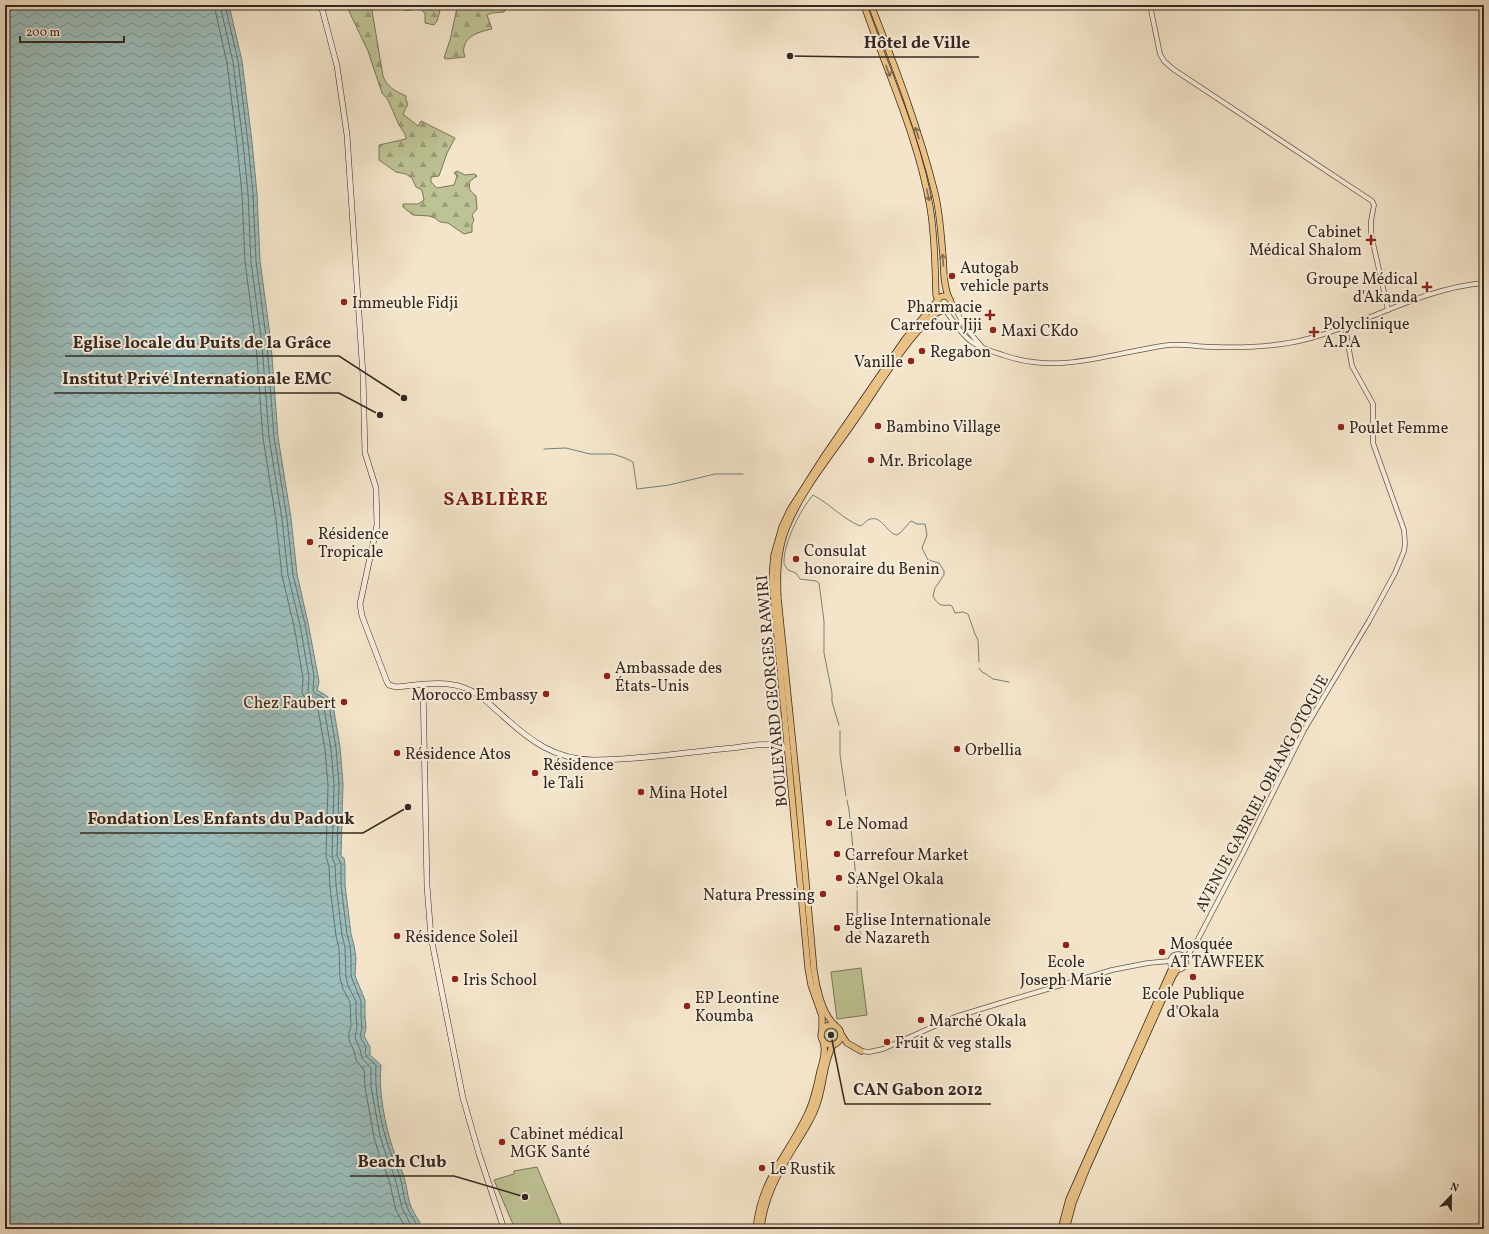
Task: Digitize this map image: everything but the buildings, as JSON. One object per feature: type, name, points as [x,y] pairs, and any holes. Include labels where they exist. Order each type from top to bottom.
[{"type":"main road","points":[[864,5],[903,111],[926,188],[934,239],[936,295],[938,307],[944,310],[950,307],[950,299],[944,285],[942,240],[937,204],[928,169],[906,99],[872,5]]},
{"type":"main road","points":[[322,6],[337,66],[347,135],[363,375],[365,453],[376,488],[377,525],[360,604],[362,616],[387,682],[389,685],[396,687],[448,684],[471,690],[484,699],[534,742],[552,751],[574,759],[615,759],[777,745],[784,742],[787,736]]},
{"type":"main road","points":[[937,300],[942,296],[946,296],[950,299]]},
{"type":"main road","name":"BOULEVARD GEORGES RAWIRI","points":[[822,1029],[822,1016],[811,984],[809,972],[773,585],[773,561],[780,531],[794,502],[905,339],[937,300]]},
{"type":"main road","name":"BOULEVARD GEORGES RAWIRI","points":[[835,1025],[828,1018],[824,1009],[817,988],[814,970],[778,598],[778,558],[788,524],[800,501],[824,464],[913,337],[931,317],[944,310]]},
{"type":"main road","points":[[423,685],[427,886],[428,915],[431,937],[463,1098],[479,1154],[504,1229]]},
{"type":"main road","points":[[777,745],[786,748],[789,752]]},
{"type":"main road","points":[[1060,1229],[1069,1199],[1175,969]]},
{"type":"main road","points":[[1066,1229],[1073,1203],[1087,1168],[1175,969]]},
{"type":"main road","points":[[756,1229],[760,1204],[767,1184],[805,1119],[813,1100],[825,1052],[821,1036],[822,1029],[828,1025],[835,1025],[847,1043],[861,1051]]},
{"type":"main road","points":[[761,1229],[764,1211],[774,1182],[816,1108],[829,1054],[835,1044],[840,1040],[841,1034]]},
{"type":"main road","points":[[823,1041],[828,1044],[835,1044],[861,1051]]},
{"type":"street","points":[[1150,5],[1160,54],[1164,61],[1372,201],[1374,205],[1371,221],[1371,234],[1388,310]]},
{"type":"street","points":[[944,310],[968,339],[995,353],[1023,362],[1063,364],[1082,362],[1162,346],[1182,345],[1229,347],[1286,343],[1313,338],[1451,288],[1484,283]]},
{"type":"street","points":[[950,299],[965,327],[983,347]]},
{"type":"street","name":"AVENUE GABRIEL OBIANG OTOGUE","points":[[1186,958],[1197,941],[1243,853],[1304,730],[1379,603],[1404,551],[1404,530],[1373,443],[1373,404],[1352,366],[1345,327]]},
{"type":"street","points":[[1175,954],[1181,954],[1186,958],[1186,967],[1181,970],[1175,969],[1170,961],[1175,954]]},
{"type":"street","points":[[861,1051],[870,1052],[883,1049],[955,1017],[1119,968],[1170,961]]},
{"type":"green space","points":[[346,5],[371,5],[383,76],[392,88],[406,96],[408,104],[403,114],[418,126],[421,121],[455,138],[447,153],[439,176],[431,177],[431,182],[437,188],[454,185],[457,176],[454,173],[457,171],[465,175],[475,174],[477,176],[470,181],[469,184],[470,190],[476,196],[477,209],[472,215],[474,220],[472,224],[472,232],[464,234],[448,223],[440,222],[429,216],[413,215],[403,207],[403,204],[418,204],[424,200],[422,190],[416,187],[412,178],[406,174],[396,172],[379,160],[379,145],[406,139],[405,134],[399,125],[388,100],[382,93],[368,51]]},
{"type":"green space","points":[[394,5],[506,5],[504,12],[487,15],[492,29],[479,32],[468,39],[464,48],[465,57],[446,59],[444,58],[450,40],[457,8],[441,7],[437,21],[434,25],[425,23],[425,13],[420,9],[416,8],[406,10],[395,7]]},
{"type":"green space","points":[[861,968],[867,1015],[837,1019],[831,972]]},
{"type":"green space","points":[[828,1027],[834,1027],[839,1032],[837,1041],[834,1043],[828,1043],[823,1038],[823,1032]]},
{"type":"green space","points":[[537,1167],[563,1229],[515,1229],[494,1180],[514,1174],[514,1171]]},
{"type":"water","points":[[5,5],[229,5],[242,61],[252,142],[257,194],[260,261],[271,343],[278,437],[291,518],[297,574],[318,676],[319,682],[317,690],[327,696],[333,705],[340,747],[343,784],[341,856],[344,858],[345,864],[345,885],[351,934],[356,958],[355,976],[365,1000],[366,1028],[364,1036],[370,1047],[370,1055],[381,1065],[381,1096],[387,1129],[401,1168],[410,1204],[422,1229],[5,1229]]},
{"type":"waterway","points":[[544,449],[566,448],[590,454],[613,454],[625,458],[633,462],[637,489],[669,485],[715,474],[743,474]]},
{"type":"waterway","points":[[839,725],[832,702],[832,693],[824,653],[824,621],[819,583],[816,581],[800,579],[796,573],[788,570],[784,564],[784,556],[789,537],[803,509],[813,495],[860,526],[870,519],[874,519],[881,522],[893,534],[897,535],[911,521],[917,524],[925,524],[927,535],[922,548],[928,560],[939,563],[944,571],[944,575],[935,588],[933,596],[940,604],[952,606],[955,613],[963,612],[968,614],[978,640],[979,662]]},
{"type":"waterway","points":[[979,668],[982,672],[993,679],[1009,682]]},
{"type":"waterway","points":[[840,731],[840,755],[846,796]]},
{"type":"waterway","points":[[847,800],[857,887]]},
{"type":"waterway","points":[[857,891],[857,920],[861,934]]},
{"type":"place","name":"Hôtel de Ville","points":[[790,56]]},
{"type":"place","name":"Cabinet Médical Shalom","points":[[1371,240]]},
{"type":"place","name":"Autogab vehicle parts","points":[[952,276]]},
{"type":"place","name":"Groupe Médical d'Akanda","points":[[1427,287]]},
{"type":"place","name":"Immeuble Fidji","points":[[344,302]]},
{"type":"place","name":"Pharmacie Carrefour Jiji","points":[[990,315]]},
{"type":"place","name":"Maxi CKdo","points":[[993,330]]},
{"type":"place","name":"Polyclinique A.P.A","points":[[1314,332]]},
{"type":"place","name":"Regabon","points":[[922,351]]},
{"type":"place","name":"Vanille","points":[[911,361]]},
{"type":"place","name":"Eglise locale du Puits de la Grâce","points":[[404,398]]},
{"type":"place","name":"Institut Privé Internationale EMC","points":[[380,415]]},
{"type":"place","name":"Bambino Village","points":[[878,426]]},
{"type":"place","name":"Poulet Femme","points":[[1341,427]]},
{"type":"place","name":"Mr. Bricolage","points":[[871,460]]},
{"type":"place","name":"Résidence Tropicale","points":[[310,542]]},
{"type":"place","name":"Consulat honoraire du Benin","points":[[796,559]]},
{"type":"place","name":"Ambassade des États-Unis","points":[[607,676]]},
{"type":"place","name":"Morocco Embassy","points":[[546,694]]},
{"type":"place","name":"Chez Faubert","points":[[344,702]]},
{"type":"place","name":"Orbellia","points":[[957,749]]},
{"type":"place","name":"Résidence Atos","points":[[397,753]]},
{"type":"place","name":"Résidence le Tali","points":[[535,773]]},
{"type":"place","name":"Mina Hotel","points":[[641,792]]},
{"type":"place","name":"Fondation Les Enfants du Padouk","points":[[408,807]]},
{"type":"place","name":"Le Nomad","points":[[829,823]]},
{"type":"place","name":"Carrefour Market","points":[[837,854]]},
{"type":"place","name":"SANgel Okala","points":[[839,878]]},
{"type":"place","name":"Natura Pressing","points":[[823,894]]},
{"type":"place","name":"Eglise Internationale de Nazareth","points":[[837,928]]},
{"type":"place","name":"Résidence Soleil","points":[[397,936]]},
{"type":"place","name":"Ecole Joseph Marie","points":[[1066,945]]},
{"type":"place","name":"Mosquée AT TAWFEEK","points":[[1162,952]]},
{"type":"place","name":"Ecole Publique d'Okala","points":[[1193,977]]},
{"type":"place","name":"Iris School","points":[[455,979]]},
{"type":"place","name":"EP Leontine Koumba","points":[[687,1006]]},
{"type":"place","name":"Marché Okala","points":[[921,1020]]},
{"type":"place","name":"CAN Gabon 2012","points":[[831,1035]]},
{"type":"place","name":"Fruit & veg stalls","points":[[887,1042]]},
{"type":"place","name":"Cabinet médical MGK Santé","points":[[502,1142]]},
{"type":"place","name":"Le Rustik","points":[[762,1168]]},
{"type":"place","name":"Beach Club","points":[[525,1197]]},
{"type":"district","name":"SABLIÈRE","points":[[496,498]]}]
